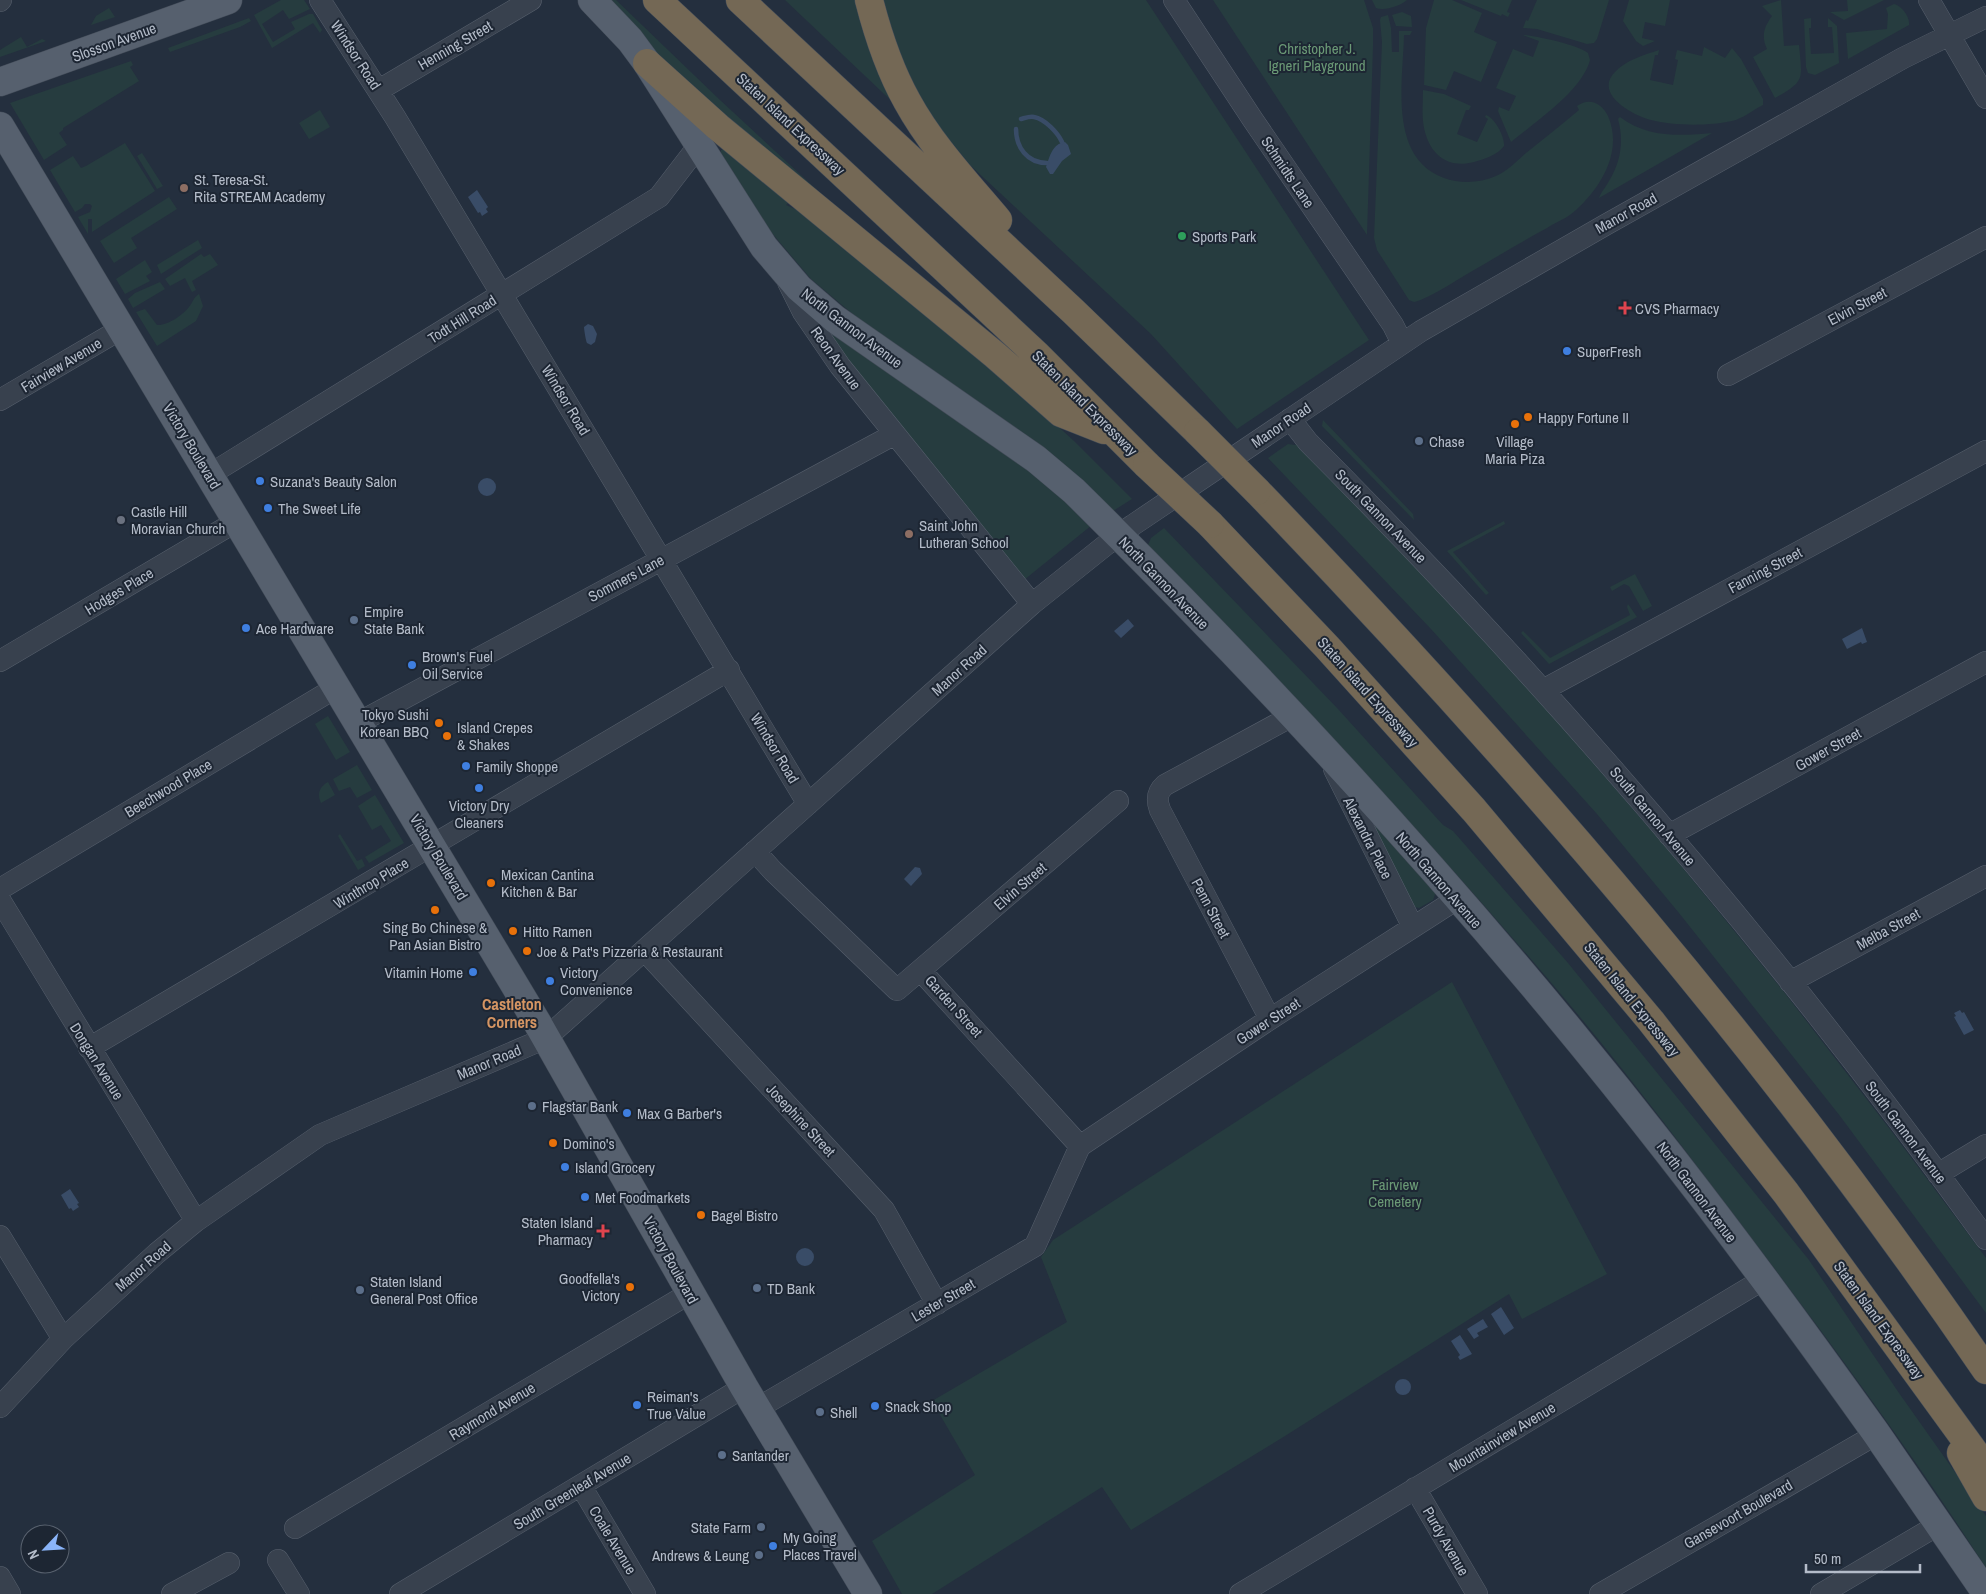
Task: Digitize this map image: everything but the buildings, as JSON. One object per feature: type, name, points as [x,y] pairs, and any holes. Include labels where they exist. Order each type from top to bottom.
[{"type":"highway","name":"Staten Island Expressway","points":[[657,0],[1036,354],[1147,465],[1210,524],[1370,695],[1545,894],[1679,1056],[1769,1171],[1986,1468]]},
{"type":"highway","points":[[740,0],[1074,312],[1198,432],[1372,611],[1481,730],[1659,937],[1727,1021],[1855,1187],[1926,1283],[1986,1370]]},
{"type":"highway","points":[[869,0],[884,50],[898,84],[917,118],[939,149],[1074,312]]},
{"type":"highway","points":[[647,63],[712,122],[987,348],[1061,413],[1117,435]]},
{"type":"highway","points":[[1916,1371],[1986,1497]]},
{"type":"main road","name":"Slosson Avenue","points":[[0,82],[228,0]]},
{"type":"main road","name":"Reon Avenue","points":[[592,0],[621,30],[647,63],[782,271]]},
{"type":"main road","name":"Victory Boulevard","points":[[0,126],[546,1038],[750,1398],[868,1594]]},
{"type":"main road","name":"North Gannon Avenue","points":[[782,271],[798,288],[835,319],[1050,470],[1118,535],[1324,749],[1550,1007],[1638,1115],[1764,1279],[1876,1434],[1986,1594]]},
{"type":"street","name":"Windsor Road","points":[[320,0],[379,90],[662,558],[808,804]]},
{"type":"street","name":"Henning Street","points":[[379,90],[531,0]]},
{"type":"street","name":"Schmidts Lane","points":[[1174,0],[1253,120],[1393,325],[1402,344]]},
{"type":"street","points":[[1929,0],[1986,98]]},
{"type":"street","name":"Manor Road","points":[[0,1407],[63,1339],[133,1274],[196,1221],[320,1134],[546,1038],[1032,604],[1118,535],[1402,344],[1498,286],[1904,58],[1986,16]]},
{"type":"street","name":"Todt Hill Road","points":[[209,475],[659,197],[699,145]]},
{"type":"street","name":"Elvin Street","points":[[1728,375],[1986,237]]},
{"type":"street","name":"Reon Avenue","points":[[782,271],[803,312],[840,366],[1032,604]]},
{"type":"street","name":"Fairview Avenue","points":[[0,400],[121,329]]},
{"type":"street","name":"South Gannon Avenue","points":[[1290,419],[1308,442],[1439,575],[1543,690],[1669,835],[1790,982],[1986,1239]]},
{"type":"street","name":"Sommers Lane","points":[[358,723],[895,434]]},
{"type":"street","name":"Fanning Street","points":[[1543,690],[1986,451]]},
{"type":"street","name":"Hodges Place","points":[[0,661],[237,521]]},
{"type":"street","name":"Gower Street","points":[[1669,835],[1986,662]]},
{"type":"street","name":"Winthrop Place","points":[[89,1048],[728,670]]},
{"type":"street","name":"Beechwood Place","points":[[0,889],[337,687]]},
{"type":"street","name":"Penn Street","points":[[1270,1019],[1160,810],[1157,796],[1166,784],[1292,716]]},
{"type":"street","name":"Alexandra Place","points":[[1324,749],[1413,927]]},
{"type":"street","name":"Elvin Street","points":[[921,971],[1118,801]]},
{"type":"street","name":"Garden Street","points":[[755,851],[773,871],[898,990],[921,971],[1080,1146]]},
{"type":"street","name":"Melba Street","points":[[1790,982],[1986,876]]},
{"type":"street","name":"Gower Street","points":[[1080,1146],[1270,1019],[1457,899]]},
{"type":"street","name":"Dongan Avenue","points":[[0,900],[196,1221]]},
{"type":"street","name":"Josephine Street","points":[[645,951],[884,1210],[937,1304]]},
{"type":"street","points":[[1938,1174],[1986,1145]]},
{"type":"street","name":"Lester Street","points":[[750,1398],[937,1304],[1036,1246],[1080,1146]]},
{"type":"street","points":[[0,1236],[63,1339]]},
{"type":"street","name":"Mountainview Avenue","points":[[1240,1594],[1764,1279]]},
{"type":"street","name":"Raymond Avenue","points":[[295,1528],[690,1293]]},
{"type":"street","name":"South Greenleaf Avenue","points":[[400,1594],[428,1587],[581,1486],[750,1398]]},
{"type":"street","name":"Gansevoort Boulevard","points":[[1600,1594],[1876,1434]]},
{"type":"street","name":"Coale Avenue","points":[[581,1486],[645,1594]]},
{"type":"street","name":"Purdy Avenue","points":[[1415,1488],[1477,1594]]},
{"type":"street","points":[[1821,1594],[1938,1525]]},
{"type":"street","points":[[278,1560],[299,1594]]},
{"type":"street","points":[[172,1594],[229,1563]]},
{"type":"street","points":[[0,1577],[10,1594]]},
{"type":"green space","points":[[281,0],[304,0],[310,9],[289,19],[283,10],[262,24],[273,42],[295,29],[291,22],[309,14],[313,14],[322,30],[320,33],[313,23],[272,48],[254,15]]},
{"type":"green space","points":[[607,0],[616,0],[720,100],[883,251],[669,69]]},
{"type":"green space","points":[[785,0],[865,0],[901,110]]},
{"type":"green space","name":"Sports Park","points":[[883,0],[1146,0],[1369,340],[1237,429],[1151,334],[970,165],[935,122],[905,72],[889,30]]},
{"type":"green space","name":"Christopher J. Igneri Playground","points":[[1213,0],[1364,0],[1373,28],[1367,235]]},
{"type":"green space","points":[[1372,0],[1407,0],[1396,6],[1384,9],[1376,8]]},
{"type":"green space","points":[[1434,0],[1452,0],[1482,13],[1474,32],[1497,42],[1481,82],[1454,71],[1446,90],[1424,85],[1426,28]]},
{"type":"green space","points":[[1461,0],[1512,0],[1507,12],[1510,13],[1508,17]]},
{"type":"green space","points":[[1537,0],[1609,0],[1597,39],[1594,43],[1587,44],[1537,29],[1523,28]]},
{"type":"green space","points":[[1629,0],[1670,0],[1665,26],[1645,22],[1642,38],[1655,41],[1643,46],[1636,41],[1623,21]]},
{"type":"green space","points":[[1781,0],[1784,46],[1799,45],[1801,72],[1797,83],[1775,98],[1753,57],[1767,49],[1764,32],[1772,16],[1762,6]]},
{"type":"green space","points":[[1847,0],[1884,0],[1844,20],[1830,12],[1848,11]]},
{"type":"green space","points":[[1894,4],[1905,12],[1909,25],[1848,59],[1846,33],[1887,29],[1888,14],[1886,8]]},
{"type":"green space","points":[[109,8],[115,17],[91,25],[96,16]]},
{"type":"green space","points":[[1402,12],[1411,16],[1412,27],[1396,26],[1392,15]]},
{"type":"green space","points":[[1388,15],[1391,28],[1392,52],[1399,52],[1399,31],[1412,31],[1410,35],[1404,35],[1401,95],[1406,136],[1414,153],[1426,168],[1444,178],[1470,182],[1484,180],[1500,174],[1579,110],[1577,106],[1582,103],[1590,102],[1599,105],[1608,116],[1612,129],[1611,155],[1602,179],[1573,213],[1438,291],[1414,302],[1409,300],[1377,250],[1374,238],[1382,42],[1380,20],[1381,17]]},
{"type":"green space","points":[[249,18],[251,21],[240,27],[170,52],[168,48]]},
{"type":"green space","points":[[1811,18],[1811,28],[1809,28],[1811,54],[1834,53],[1832,27],[1828,27],[1828,18],[1837,26],[1839,63],[1815,75],[1808,73],[1806,67],[1804,19]]},
{"type":"green space","points":[[1523,35],[1576,47],[1588,53],[1590,60],[1578,83],[1568,94],[1511,142],[1498,111],[1499,107],[1509,111],[1516,96],[1496,88],[1513,49],[1533,57],[1539,41]]},
{"type":"green space","points":[[21,37],[27,47],[42,39],[46,41],[0,57],[0,50]]},
{"type":"green space","points":[[1704,47],[1725,58],[1732,48],[1741,59],[1763,99],[1763,105],[1736,120],[1692,125],[1660,122],[1644,118],[1626,109],[1612,96],[1609,88],[1610,80],[1619,68],[1630,61],[1659,50],[1658,55],[1655,55],[1650,80],[1673,85],[1678,60],[1675,59],[1677,50],[1702,56]]},
{"type":"green space","points":[[131,61],[133,65],[130,67],[139,81],[63,128],[59,133],[67,145],[44,160],[10,103]]},
{"type":"green space","points":[[1423,90],[1444,94],[1471,106],[1469,110],[1466,110],[1457,134],[1477,142],[1488,119],[1485,117],[1486,115],[1499,128],[1504,146],[1498,152],[1474,162],[1463,164],[1445,160],[1438,155],[1428,141],[1423,117]]},
{"type":"green space","points":[[320,110],[330,127],[309,139],[299,123]]},
{"type":"green space","points":[[1620,117],[1641,129],[1664,134],[1712,133],[1599,198],[1619,158],[1621,135],[1618,119]]},
{"type":"green space","points":[[125,143],[155,191],[92,232],[92,219],[88,219],[88,234],[78,217],[90,212],[92,206],[85,204],[75,212],[50,170],[73,156],[81,168]]},
{"type":"green space","points":[[721,150],[727,150],[790,201],[786,205],[804,213],[1028,399],[1074,441],[1132,499],[1113,511],[1033,441],[879,336],[811,279],[771,232],[721,158]]},
{"type":"green space","points":[[142,153],[163,186],[157,189],[137,156]]},
{"type":"green space","points":[[169,197],[177,209],[131,238],[137,248],[114,263],[100,241]]},
{"type":"green space","points":[[198,240],[202,248],[161,274],[157,265]]},
{"type":"green space","points":[[201,254],[204,257],[210,254],[218,265],[192,281],[196,290],[192,292],[185,278],[170,286],[165,279]]},
{"type":"green space","points":[[145,260],[152,272],[146,276],[150,281],[125,294],[116,279]]},
{"type":"green space","points":[[160,282],[165,289],[133,308],[128,299],[135,293]]},
{"type":"green space","points":[[199,294],[203,306],[196,321],[157,346],[136,312],[145,309],[157,325],[165,324],[183,313]]},
{"type":"green space","points":[[823,321],[1042,476],[1092,525],[1024,580],[838,355]]},
{"type":"green space","points":[[1323,420],[1413,514],[1414,520],[1322,426]]},
{"type":"green space","points":[[1299,442],[1532,692],[1669,851],[1784,992],[1986,1258],[1986,1313],[1840,1116],[1679,913],[1597,814],[1431,629],[1268,458],[1288,444],[1295,445]]},
{"type":"green space","points":[[1504,521],[1505,524],[1453,552],[1489,593],[1486,595],[1447,551]]},
{"type":"green space","points":[[1164,528],[1338,709],[1443,825],[1453,831],[1568,963],[1809,1260],[1899,1393],[1986,1516],[1986,1568],[1929,1482],[1840,1356],[1705,1176],[1619,1066],[1524,951],[1419,833],[1312,717],[1148,545],[1151,538]]},
{"type":"green space","points":[[1635,574],[1652,606],[1643,611],[1629,586],[1624,584],[1612,591],[1610,587]]},
{"type":"green space","points":[[1628,604],[1637,617],[1549,664],[1521,633],[1523,631],[1550,658],[1630,615],[1627,607]]},
{"type":"green space","points":[[328,716],[350,752],[336,760],[315,724]]},
{"type":"green space","points":[[357,765],[372,790],[357,798],[350,787],[339,791],[333,779]]},
{"type":"green space","points":[[328,782],[335,795],[321,803],[320,791]]},
{"type":"green space","points":[[375,795],[404,843],[369,863],[365,857],[391,841],[381,825],[372,830],[358,806]]},
{"type":"green space","points":[[1362,808],[1436,892],[1433,900],[1419,908],[1415,907]]},
{"type":"green space","points":[[340,834],[357,861],[362,859],[365,866],[358,870],[338,836]]},
{"type":"green space","name":"Fairview Cemetery","points":[[1452,982],[1607,1274],[1522,1319],[1509,1294],[1285,1436],[1131,1530],[1102,1487],[932,1594],[902,1594],[872,1541],[975,1475],[932,1401],[1067,1322],[1041,1257],[1053,1240]]},
{"type":"water","points":[[1065,142],[1071,154],[1062,161],[1053,174],[1050,174],[1046,167],[1050,155],[1057,145]]},
{"type":"water","points":[[477,190],[488,207],[486,209],[488,212],[482,216],[468,197]]},
{"type":"water","points":[[588,324],[593,326],[597,334],[595,342],[591,345],[587,343],[584,330],[584,327]]},
{"type":"water","points":[[487,478],[493,481],[496,487],[493,493],[487,496],[481,493],[478,487],[481,481]]},
{"type":"water","points":[[1128,619],[1134,626],[1121,638],[1114,631]]},
{"type":"water","points":[[1862,628],[1867,642],[1862,644],[1861,642],[1847,649],[1842,639]]},
{"type":"water","points":[[915,867],[920,868],[922,874],[911,886],[904,879]]},
{"type":"water","points":[[1960,1010],[1962,1013],[1964,1012],[1974,1030],[1964,1035],[1954,1017],[1956,1016],[1954,1013]]},
{"type":"water","points":[[70,1189],[79,1203],[77,1204],[79,1207],[73,1211],[71,1208],[69,1209],[61,1195]]},
{"type":"water","points":[[805,1248],[811,1251],[814,1257],[811,1263],[805,1266],[799,1263],[796,1257],[799,1251]]},
{"type":"water","points":[[1501,1307],[1514,1328],[1504,1335],[1491,1314]]},
{"type":"water","points":[[1483,1319],[1488,1327],[1477,1333],[1479,1336],[1474,1339],[1467,1329]]},
{"type":"water","points":[[1460,1335],[1472,1354],[1460,1360],[1458,1357],[1460,1355],[1451,1341]]},
{"type":"water","points":[[1400,1379],[1406,1379],[1411,1384],[1409,1393],[1400,1395],[1395,1390],[1395,1384]]},
{"type":"waterway","points":[[1021,119],[1032,117],[1042,120],[1047,123],[1062,142]]},
{"type":"waterway","points":[[1016,129],[1018,142],[1024,153],[1034,160],[1047,163]]},
{"type":"place","name":"St. Teresa-St. Rita STREAM Academy","points":[[184,188]]},
{"type":"place","name":"Sports Park","points":[[1182,236]]},
{"type":"place","name":"CVS Pharmacy","points":[[1625,308]]},
{"type":"place","name":"SuperFresh","points":[[1567,351]]},
{"type":"place","name":"Happy Fortune II","points":[[1528,417]]},
{"type":"place","name":"Village Maria Piza","points":[[1515,424]]},
{"type":"place","name":"Chase","points":[[1419,441]]},
{"type":"place","name":"Suzana's Beauty Salon","points":[[260,481]]},
{"type":"place","name":"The Sweet Life","points":[[268,508]]},
{"type":"place","name":"Castle Hill Moravian Church","points":[[121,520]]},
{"type":"place","name":"Saint John Lutheran School","points":[[909,534]]},
{"type":"place","name":"Empire State Bank","points":[[354,620]]},
{"type":"place","name":"Ace Hardware","points":[[246,628]]},
{"type":"place","name":"Brown's Fuel Oil Service","points":[[412,665]]},
{"type":"place","name":"Tokyo Sushi Korean BBQ","points":[[439,723]]},
{"type":"place","name":"Island Crepes & Shakes","points":[[447,736]]},
{"type":"place","name":"Family Shoppe","points":[[466,766]]},
{"type":"place","name":"Victory Dry Cleaners","points":[[479,788]]},
{"type":"place","name":"Mexican Cantina Kitchen & Bar","points":[[491,883]]},
{"type":"place","name":"Sing Bo Chinese & Pan Asian Bistro","points":[[435,910]]},
{"type":"place","name":"Hitto Ramen","points":[[513,931]]},
{"type":"place","name":"Joe & Pat's Pizzeria & Restaurant","points":[[527,951]]},
{"type":"place","name":"Vitamin Home","points":[[473,972]]},
{"type":"place","name":"Victory Convenience","points":[[550,981]]},
{"type":"place","name":"Flagstar Bank","points":[[532,1106]]},
{"type":"place","name":"Max G Barber's","points":[[627,1113]]},
{"type":"place","name":"Domino's","points":[[553,1143]]},
{"type":"place","name":"Island Grocery","points":[[565,1167]]},
{"type":"place","name":"Met Foodmarkets","points":[[585,1197]]},
{"type":"place","name":"Bagel Bistro","points":[[701,1215]]},
{"type":"place","name":"Staten Island Pharmacy","points":[[603,1231]]},
{"type":"place","name":"Goodfella's Victory","points":[[630,1287]]},
{"type":"place","name":"TD Bank","points":[[757,1288]]},
{"type":"place","name":"Staten Island General Post Office","points":[[360,1290]]},
{"type":"place","name":"Reiman's True Value","points":[[637,1405]]},
{"type":"place","name":"Snack Shop","points":[[875,1406]]},
{"type":"place","name":"Shell","points":[[820,1412]]},
{"type":"place","name":"Santander","points":[[722,1455]]},
{"type":"place","name":"State Farm","points":[[761,1527]]},
{"type":"place","name":"My Going Places Travel","points":[[773,1546]]},
{"type":"place","name":"Andrews & Leung","points":[[759,1555]]},
{"type":"district","name":"Castleton Corners","points":[[512,1013]]}]
